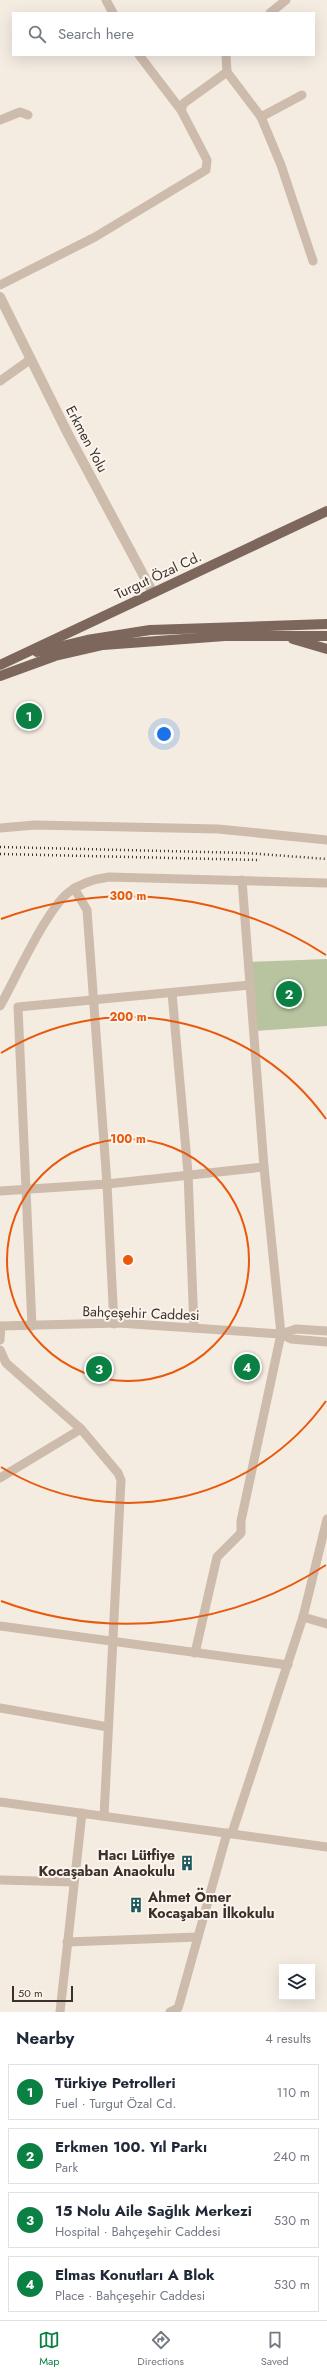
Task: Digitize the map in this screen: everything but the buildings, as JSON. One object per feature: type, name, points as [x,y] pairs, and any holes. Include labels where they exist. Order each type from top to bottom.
[{"type":"main road","name":"Turgut Özal Cd.","points":[[0,665],[327,511]]},
{"type":"main road","points":[[14,658],[87,640],[150,630],[327,624]]},
{"type":"main road","points":[[0,676],[55,656],[103,645],[225,636],[327,636]]},
{"type":"main road","points":[[285,636],[327,649]]},
{"type":"street","points":[[106,0],[112,12]]},
{"type":"street","points":[[271,12],[286,0]]},
{"type":"street","points":[[0,285],[95,237],[206,170],[207,160],[181,110],[140,56]]},
{"type":"street","points":[[226,56],[227,72],[261,116],[281,165],[313,262]]},
{"type":"street","points":[[181,110],[184,103],[227,72]]},
{"type":"street","points":[[261,116],[302,95]]},
{"type":"street","points":[[0,120],[20,112],[28,115]]},
{"type":"street","name":"Erkmen Yolu","points":[[0,297],[68,434],[153,593]]},
{"type":"street","points":[[0,381],[31,359]]},
{"type":"street","points":[[0,828],[35,825],[218,829],[327,840]]},
{"type":"street","points":[[0,1006],[51,913],[59,902],[74,888],[85,883],[109,877],[327,883]]},
{"type":"street","points":[[195,1653],[217,1557],[241,1533],[241,1521],[280,1334],[264,1167],[242,880]]},
{"type":"street","points":[[74,888],[87,910],[108,1184],[114,1324]]},
{"type":"street","points":[[32,1326],[18,1007],[250,985]]},
{"type":"street","points":[[172,993],[188,1174],[194,1328]]},
{"type":"street","points":[[0,1191],[108,1184],[188,1174],[264,1167]]},
{"type":"street","name":"Bahçeşehir Caddesi","points":[[1,1326],[114,1324],[280,1334],[291,1339],[327,1342]]},
{"type":"street","points":[[0,1340],[1,1326]]},
{"type":"street","name":"Bahçeşehir Caddesi","points":[[280,1334],[296,1329],[327,1331]]},
{"type":"street","points":[[0,1350],[6,1363],[81,1429],[118,1472],[121,1480],[111,1641],[104,1816]]},
{"type":"street","points":[[0,1478],[81,1429]]},
{"type":"street","points":[[170,2012],[178,2008],[229,1833],[288,1665],[303,1617],[327,1519]]},
{"type":"street","points":[[303,1617],[327,1624]]},
{"type":"street","points":[[0,1626],[288,1665]]},
{"type":"street","points":[[0,1708],[108,1727]]},
{"type":"street","points":[[0,1802],[327,1847]]},
{"type":"street","points":[[60,2012],[82,1813]]},
{"type":"street","points":[[0,1880],[74,1882]]},
{"type":"street","points":[[67,1942],[198,1937]]},
{"type":"green space","points":[[327,959],[327,1026],[255,1031],[249,962]]},
{"type":"railway","points":[[0,847],[246,853],[327,859]]},
{"type":"railway","points":[[0,854],[260,860]]},
{"type":"place","name":"Türkiye Petrolleri","points":[[29,716]]},
{"type":"place","name":"Erkmen 100. Yıl Parkı","points":[[289,994]]},
{"type":"place","name":"Elmas Konutları A Blok","points":[[247,1367]]},
{"type":"place","name":"15 Nolu Aile Sağlık Merkezi","points":[[99,1369]]},
{"type":"place","name":"Hacı Lütfiye Kocaşaban Anaokulu","points":[[187,1863]]},
{"type":"place","name":"Ahmet Ömer Kocaşaban İlkokulu","points":[[136,1905]]}]
